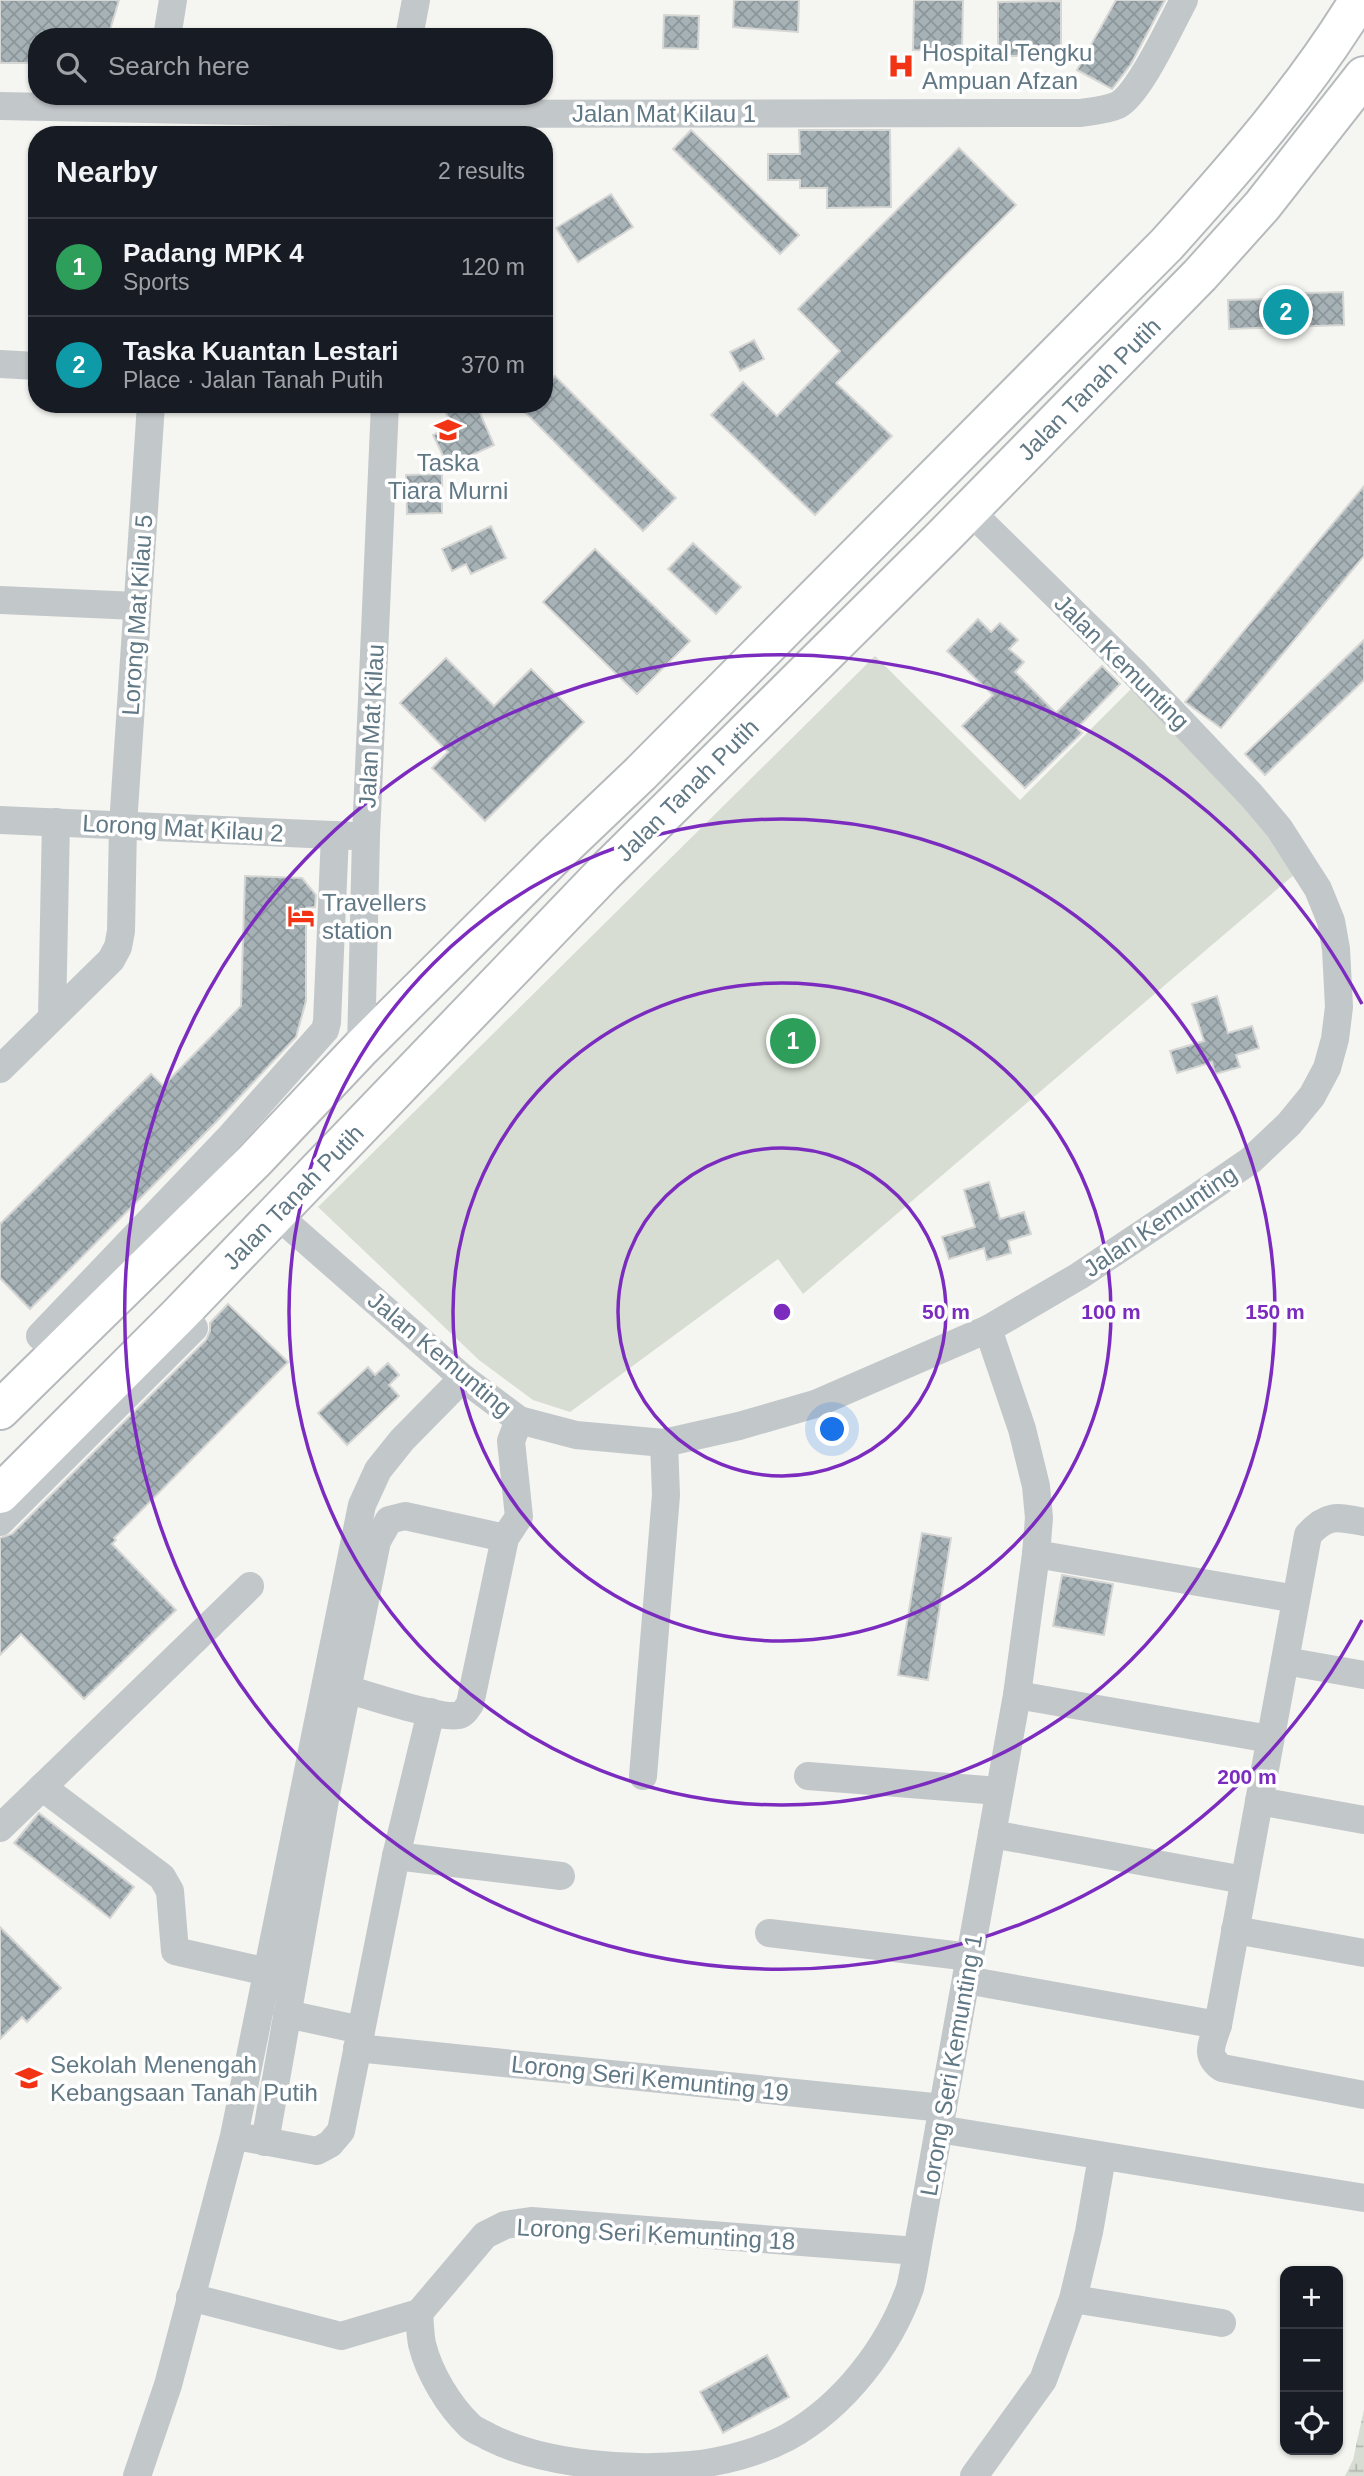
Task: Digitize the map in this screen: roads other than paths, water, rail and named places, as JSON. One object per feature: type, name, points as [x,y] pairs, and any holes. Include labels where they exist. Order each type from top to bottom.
[{"type":"highway","name":"Jalan Tanah Putih","points":[[0,1410],[241,1150],[361,1048],[640,774],[1167,244],[1245,158],[1293,97],[1339,34],[1359,0]]},
{"type":"highway","name":"Jalan Tanah Putih","points":[[0,1494],[187,1322],[276,1214],[603,874],[969,510],[1200,275],[1262,206],[1364,76]]},
{"type":"street","points":[[168,28],[173,0]]},
{"type":"street","points":[[411,28],[416,0]]},
{"type":"street","name":"Jalan Mat Kilau 1","points":[[196,105],[396,115],[1100,111],[1119,104],[1133,92],[1184,0]]},
{"type":"street","name":"Jalan Mat Kilau 1","points":[[0,106],[52,105]]},
{"type":"street","points":[[0,364],[28,366]]},
{"type":"street","name":"Lorong Mat Kilau 5","points":[[0,1069],[111,960],[118,947],[121,931],[123,825],[150,413]]},
{"type":"street","name":"Jalan Mat Kilau","points":[[361,1048],[366,836],[385,413]]},
{"type":"street","name":"Jalan Kemunting","points":[[276,1214],[463,1378],[519,1420],[576,1435],[664,1443],[739,1426],[815,1404],[988,1329],[1079,1276],[1190,1202],[1251,1160],[1289,1124],[1312,1096],[1327,1068],[1335,1039],[1339,977],[1331,921],[1318,889],[1279,828],[1251,795],[1133,671],[969,510]]},
{"type":"street","points":[[0,600],[137,606]]},
{"type":"street","name":"Lorong Mat Kilau 2","points":[[0,820],[366,836]]},
{"type":"street","points":[[52,1017],[56,822]]},
{"type":"street","points":[[40,1336],[241,1150],[327,1027],[335,835]]},
{"type":"street","points":[[0,1522],[187,1322]]},
{"type":"street","name":"Lorong Seri Kemunting 1","points":[[419,2313],[422,2346],[436,2379],[472,2428],[553,2468],[693,2465],[748,2453],[788,2437],[827,2409],[851,2387],[876,2356],[910,2287],[1017,1695],[1036,1553],[1039,1518],[1036,1486],[1022,1429],[988,1329]]},
{"type":"street","points":[[137,2476],[168,2385],[234,2136],[362,1505],[378,1471],[402,1440],[463,1378]]},
{"type":"street","points":[[347,1689],[430,1712],[458,1716],[470,1704],[505,1538],[519,1517],[511,1441],[519,1420]]},
{"type":"street","points":[[643,1776],[666,1494],[664,1443]]},
{"type":"street","points":[[265,2142],[347,1689],[377,1541],[388,1520],[405,1516],[505,1538]]},
{"type":"street","points":[[1364,1522],[1334,1517],[1318,1523],[1308,1535],[1218,2025],[1210,2053],[1213,2061],[1222,2068],[1364,2095]]},
{"type":"street","points":[[1036,1553],[1296,1600]]},
{"type":"street","points":[[0,1828],[250,1586]]},
{"type":"street","points":[[1285,1661],[1364,1675]]},
{"type":"street","points":[[1017,1695],[1270,1739]]},
{"type":"street","points":[[234,2136],[317,2151],[330,2144],[341,2132],[396,1856],[430,1712]]},
{"type":"street","points":[[808,1776],[999,1791]]},
{"type":"street","points":[[42,1787],[162,1877],[170,1891],[175,1951],[268,1972]]},
{"type":"street","points":[[1259,1801],[1364,1820]]},
{"type":"street","points":[[992,1834],[1244,1880]]},
{"type":"street","points":[[396,1856],[561,1876]]},
{"type":"street","points":[[1235,1930],[1364,1953]]},
{"type":"street","points":[[769,1933],[968,1968],[1218,2025]]},
{"type":"street","name":"Lorong Seri Kemunting 19","points":[[287,2014],[359,2039],[941,2119],[1102,2157],[1364,2198]]},
{"type":"street","points":[[974,2476],[1044,2379],[1073,2299],[1089,2232],[1102,2157]]},
{"type":"street","name":"Lorong Seri Kemunting 18","points":[[419,2313],[485,2235],[505,2225],[531,2221],[917,2251]]},
{"type":"street","points":[[190,2297],[341,2336],[419,2313]]},
{"type":"street","points":[[1073,2299],[1222,2323]]},
{"type":"place","name":"Hospital Tengku Ampuan Afzan","points":[[901,66]]},
{"type":"place","name":"Taska Kuantan Lestari","points":[[1286,312]]},
{"type":"place","name":"Taska Tiara Murni","points":[[448,430]]},
{"type":"place","name":"Travellers station","points":[[301,916]]},
{"type":"place","name":"Padang MPK 4","points":[[793,1041]]},
{"type":"place","name":"Sekolah Menengah Kebangsaan Tanah Putih","points":[[29,2078]]}]
